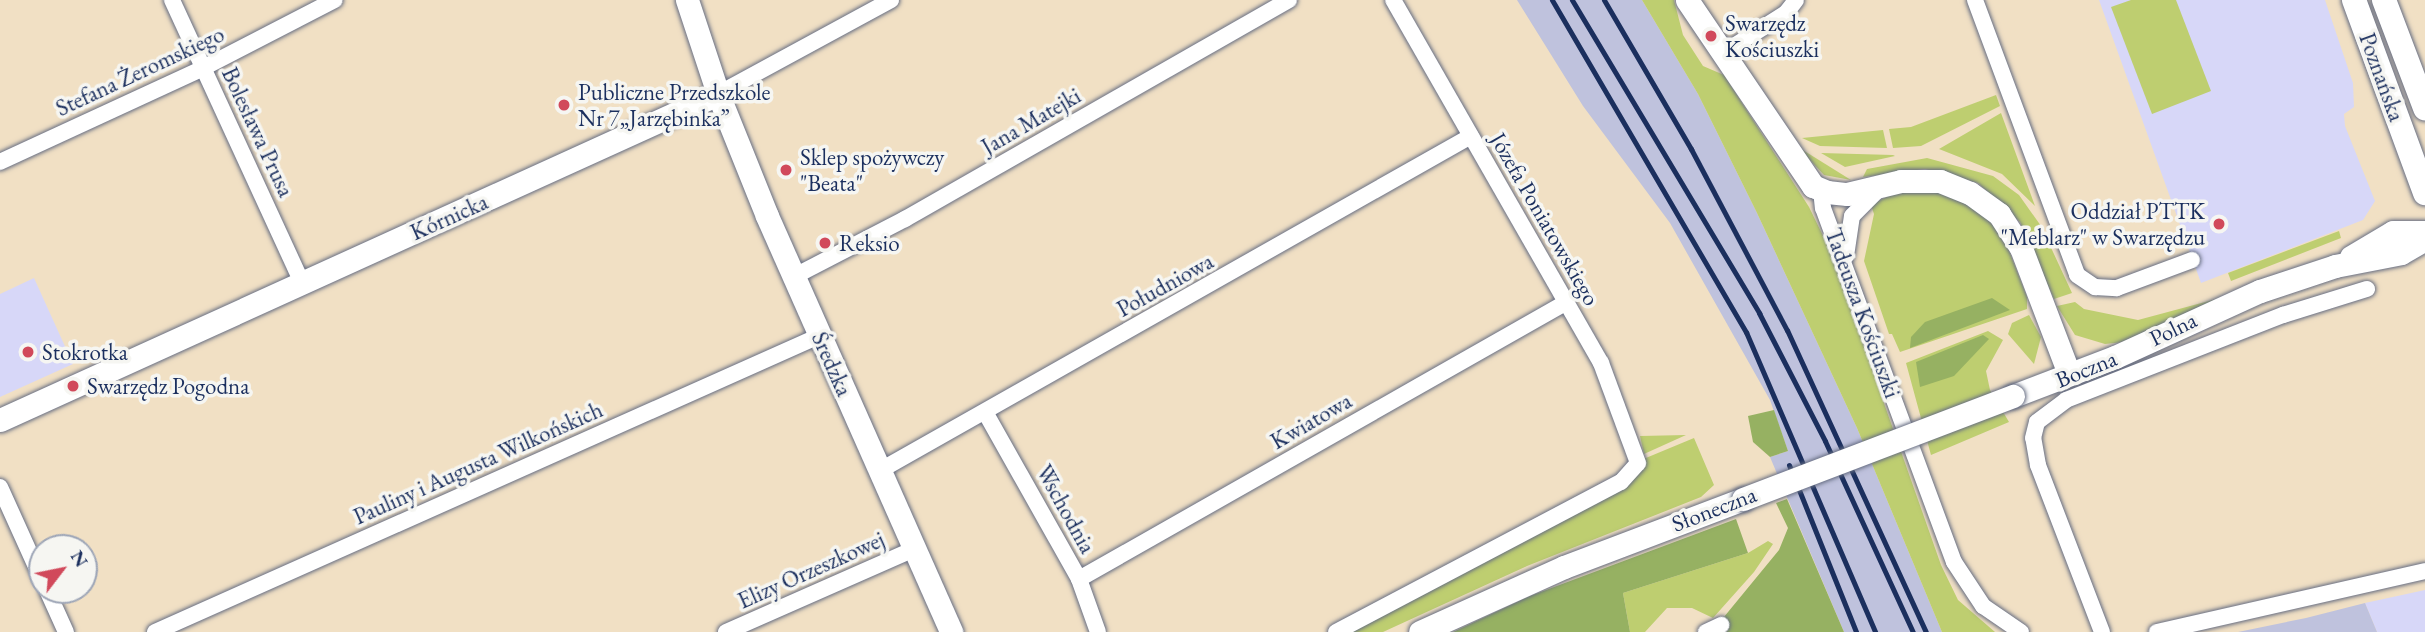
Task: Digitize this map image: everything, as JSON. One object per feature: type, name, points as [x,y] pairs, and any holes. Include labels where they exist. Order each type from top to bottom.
[{"type":"main road","name":"Poznańska","points":[[2354,0],[2425,193]]},
{"type":"main road","name":"Poznańska","points":[[2384,0],[2425,108]]},
{"type":"street","name":"Bolesława Prusa","points":[[172,0],[302,283]]},
{"type":"street","name":"Stefana Żeromskiego","points":[[0,162],[204,68],[335,0]]},
{"type":"street","name":"Średzka","points":[[687,0],[718,94],[793,277],[951,632]]},
{"type":"street","name":"Kórnicka","points":[[0,420],[718,94],[891,0]]},
{"type":"street","name":"Jana Matejki","points":[[793,277],[905,219],[1289,0]]},
{"type":"street","name":"Józefa Poniatowskiego","points":[[1336,632],[1621,482],[1637,468],[1638,459],[1609,379],[1394,0]]},
{"type":"street","name":"Tadeusza Kościuszki","points":[[1687,0],[1804,176],[1821,190],[1823,208],[1847,265],[1954,562],[1983,606],[2021,632]]},
{"type":"street","points":[[1723,53],[1786,13],[1796,0]]},
{"type":"street","points":[[1975,0],[2077,275],[2095,287],[2117,288],[2192,260]]},
{"type":"street","name":"Południowa","points":[[879,471],[1471,136]]},
{"type":"street","points":[[1821,190],[1847,194],[1910,180],[1947,183],[1970,193],[1999,214],[2021,247],[2069,374]]},
{"type":"street","points":[[1847,265],[1846,236],[1852,216],[1885,185]]},
{"type":"street","name":"Polna","points":[[2335,266],[2393,232],[2425,232]]},
{"type":"street","name":"Polna","points":[[2013,396],[2273,287],[2335,266],[2401,253],[2425,239]]},
{"type":"street","points":[[2273,287],[2283,315]]},
{"type":"street","name":"Boczna","points":[[2102,632],[2038,465],[2033,438],[2037,422],[2066,400],[2283,315],[2367,289]]},
{"type":"street","name":"Kwiatowa","points":[[1079,579],[1565,303]]},
{"type":"street","name":"Pauliny i Augusta Wilkońskich","points":[[155,632],[819,336]]},
{"type":"street","name":"Słoneczna","points":[[1420,632],[1564,568],[2013,396]]},
{"type":"street","name":"Wschodnia","points":[[985,412],[1079,579],[1098,632]]},
{"type":"street","points":[[0,487],[28,549]]},
{"type":"street","name":"Elizy Orzeszkowej","points":[[726,632],[914,549]]},
{"type":"street","points":[[2157,632],[2425,571]]},
{"type":"street","points":[[53,604],[66,632]]},
{"type":"shaded area","points":[[1517,0],[1642,0],[1698,94],[1757,213],[1857,428],[1942,632],[1844,632],[1770,457],[1788,451],[1770,400],[1670,223],[1583,106]]},
{"type":"shaded area","points":[[2099,0],[2325,0],[2353,83],[2354,107],[2344,114],[2345,126],[2375,201],[2363,220],[2201,283]]},
{"type":"shaded area","points":[[34,278],[73,364],[0,397],[0,294]]},
{"type":"shaded area","points":[[2425,590],[2425,632],[2377,632],[2365,603]]},
{"type":"shaded area","points":[[2365,603],[2377,632],[2238,632],[2306,618]]},
{"type":"green space","points":[[1642,0],[1674,0],[1683,35],[1703,66],[1724,75],[1809,207],[1830,250],[1941,565],[1958,600],[1995,632],[1942,632],[1857,428],[1757,213],[1698,94]]},
{"type":"green space","points":[[2131,0],[2176,0],[2211,91],[2152,114],[2111,7]]},
{"type":"green space","points":[[1996,95],[2000,106],[1921,146],[1893,148],[1889,129],[1911,127]]},
{"type":"green space","points":[[2001,113],[2035,206],[2002,174],[1939,149]]},
{"type":"green space","points":[[1883,130],[1887,148],[1820,146],[1802,138]]},
{"type":"green space","points":[[1798,147],[1851,180],[1824,175]]},
{"type":"green space","points":[[1821,153],[1893,155],[1895,156],[1845,167]]},
{"type":"green space","points":[[1927,158],[1993,176],[2019,195],[2041,226],[2072,293],[2054,299],[2020,222],[1978,183],[1925,169],[1863,177],[1867,169]]},
{"type":"green space","points":[[1896,192],[1936,192],[1968,204],[1992,223],[2006,243],[2027,297],[2027,309],[1900,352],[1892,334],[1889,334],[1864,261],[1874,214],[1871,205]]},
{"type":"green space","points":[[2339,231],[2341,238],[2231,281],[2228,273]]},
{"type":"green space","points":[[1992,298],[2010,310],[1910,348],[1911,337],[1925,322]]},
{"type":"green space","points":[[2220,298],[2124,342],[2105,344],[2075,335],[2057,306],[2075,302],[2084,309],[2138,320]]},
{"type":"green space","points":[[2029,315],[2041,337],[2034,364],[2008,334],[2012,323]]},
{"type":"green space","points":[[1988,331],[2003,340],[1986,371],[1990,390],[2009,422],[1931,455],[1906,363]]},
{"type":"green space","points":[[1983,335],[1989,339],[1954,376],[1920,387],[1916,362]]},
{"type":"green space","points":[[1774,410],[1788,451],[1770,457],[1753,442],[1748,416]]},
{"type":"green space","points":[[1686,435],[1644,454],[1640,436]]},
{"type":"green space","points":[[1694,438],[1714,485],[1701,497],[1527,566],[1383,632],[1348,632],[1633,478],[1641,460]]},
{"type":"green space","points":[[1787,499],[1844,632],[1727,632],[1719,623],[1779,550],[1788,528],[1776,503]]},
{"type":"green space","points":[[1736,519],[1748,553],[1623,593],[1630,632],[1453,632],[1530,596]]},
{"type":"green space","points":[[1768,541],[1773,544],[1754,572],[1713,618],[1692,608],[1667,608],[1645,632],[1630,632],[1623,593],[1748,553]]},
{"type":"railway","points":[[1552,0],[1746,332],[1875,632]]},
{"type":"railway","points":[[1572,0],[1759,313],[1825,441],[1913,632]]},
{"type":"railway","points":[[1604,0],[1691,149],[1787,330],[1926,632]]},
{"type":"railway","points":[[1789,465],[1856,632]]},
{"type":"place","name":"Swarzędz Kościuszki","points":[[1711,36]]},
{"type":"place","name":"Publiczne Przedszkole Nr 7„Jarzębinka”","points":[[564,105]]},
{"type":"place","name":"Sklep spożywczy \"Beata\"","points":[[786,170]]},
{"type":"place","name":"Oddział PTTK \"Meblarz\" w Swarzędzu","points":[[2219,224]]},
{"type":"place","name":"Reksio","points":[[825,243]]},
{"type":"place","name":"Stokrotka","points":[[28,352]]},
{"type":"place","name":"Swarzędz Pogodna","points":[[73,386]]}]
